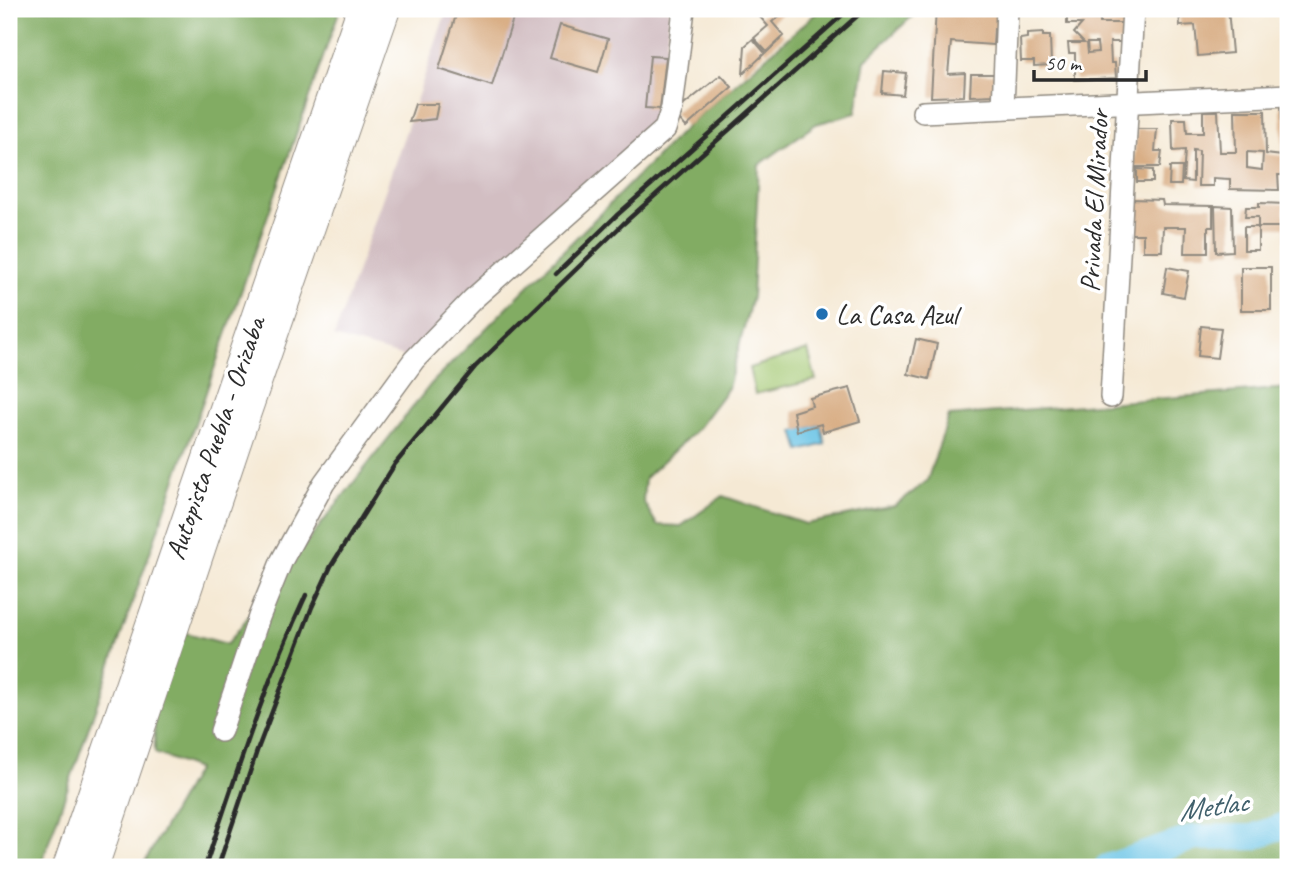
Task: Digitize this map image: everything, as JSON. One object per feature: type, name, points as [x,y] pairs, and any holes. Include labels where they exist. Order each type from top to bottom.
[{"type":"highway","name":"Autopista Puebla - Orizaba","points":[[68,867],[362,9]]},
{"type":"highway","name":"Autopista Puebla - Orizaba","points":[[93,867],[385,9]]},
{"type":"street","points":[[221,730],[258,618],[282,560],[324,483],[414,360],[473,299],[665,129],[672,108],[684,9]]},
{"type":"street","points":[[1003,108],[1007,9]]},
{"type":"street","name":"Privada El Mirador","points":[[1111,397],[1133,9]]},
{"type":"street","points":[[923,112],[1288,95]]},
{"type":"shaded area","points":[[447,9],[670,9],[657,130],[408,358],[334,337]]},
{"type":"green space","points":[[9,9],[340,9],[40,867],[9,867]]},
{"type":"green space","points":[[821,9],[920,9],[865,60],[856,113],[816,124],[759,165],[752,297],[728,388],[697,429],[645,478],[643,501],[657,525],[681,526],[723,496],[806,524],[895,506],[927,481],[949,416],[1288,388],[1288,867],[142,867],[197,769],[155,753],[154,709],[183,632],[227,644],[431,384],[686,127]]},
{"type":"green space","points":[[808,350],[816,380],[755,394],[749,368]]},
{"type":"water","points":[[821,424],[825,444],[800,451],[794,431]]},
{"type":"building","points":[[458,9],[516,9],[492,86],[439,69]]},
{"type":"building","points":[[769,9],[788,9],[772,22],[784,36],[767,52],[754,38],[768,26],[760,17]]},
{"type":"building","points":[[936,9],[990,9],[990,12],[1000,12],[1000,29],[994,29],[993,45],[951,42],[948,74],[965,73],[964,96],[931,97]]},
{"type":"building","points":[[1067,9],[1100,9],[1100,23],[1128,23],[1127,42],[1110,42],[1111,63],[1115,63],[1116,78],[1075,80],[1075,53],[1069,53],[1068,43],[1084,43],[1074,33],[1082,24],[1067,24]],"holes":[[[1087,43],[1097,43],[1098,52],[1088,53]]]},
{"type":"building","points":[[1228,9],[1232,53],[1198,56],[1195,25],[1180,26],[1179,10]]},
{"type":"building","points":[[560,25],[608,39],[598,72],[550,58]]},
{"type":"building","points":[[1043,33],[1043,36],[1050,36],[1051,65],[1034,66],[1034,61],[1021,61],[1020,39],[1027,38],[1027,34]]},
{"type":"building","points":[[753,39],[765,53],[743,74],[745,46]]},
{"type":"building","points":[[650,56],[666,57],[660,109],[645,108]]},
{"type":"building","points":[[884,71],[906,73],[903,95],[882,93]]},
{"type":"building","points":[[971,74],[997,74],[996,95],[970,96]]},
{"type":"building","points":[[721,75],[732,87],[686,127],[674,113]]},
{"type":"building","points":[[415,104],[438,104],[435,119],[409,122]]},
{"type":"building","points":[[1281,105],[1288,105],[1288,175],[1278,175],[1279,190],[1230,189],[1230,179],[1213,178],[1213,186],[1198,186],[1199,151],[1193,150],[1193,182],[1183,181],[1185,150],[1173,151],[1172,119],[1186,119],[1187,133],[1203,133],[1203,111],[1218,111],[1220,152],[1236,152],[1235,111],[1265,111],[1266,154],[1283,156]],"holes":[[[1247,152],[1263,153],[1262,170],[1247,168]]]},
{"type":"building","points":[[1137,129],[1157,129],[1155,151],[1162,151],[1160,167],[1133,167]]},
{"type":"building","points":[[1170,167],[1182,167],[1181,185],[1169,185]]},
{"type":"building","points":[[1137,169],[1153,170],[1153,182],[1137,182]]},
{"type":"building","points":[[1131,199],[1162,200],[1163,205],[1213,206],[1213,227],[1208,227],[1208,253],[1185,253],[1186,227],[1163,227],[1162,251],[1143,251],[1143,234],[1129,234]]},
{"type":"building","points":[[1259,203],[1285,204],[1284,214],[1288,214],[1288,239],[1285,239],[1285,227],[1258,227],[1258,217],[1245,217],[1246,207],[1259,207]]},
{"type":"building","points":[[1215,206],[1232,207],[1233,251],[1216,252]]},
{"type":"building","points":[[1244,227],[1258,227],[1258,250],[1244,250]]},
{"type":"building","points":[[1167,267],[1189,271],[1184,297],[1163,293]]},
{"type":"building","points":[[1241,267],[1271,267],[1271,310],[1241,310]]},
{"type":"building","points":[[1201,326],[1221,328],[1217,358],[1198,356]]},
{"type":"building","points":[[916,339],[937,344],[929,379],[908,374]]},
{"type":"building","points":[[850,388],[860,421],[823,432],[821,424],[797,431],[793,412],[812,406],[810,398]]},
{"type":"waterway","name":"Metlac","points":[[1107,867],[1193,838],[1253,837],[1288,824]]},
{"type":"railway","points":[[556,274],[616,216],[849,9]]},
{"type":"railway","points":[[218,867],[257,751],[312,607],[331,566],[395,464],[475,367],[623,224],[865,9]]},
{"type":"railway","points":[[205,867],[264,695],[306,595]]},
{"type":"place","name":"La Casa Azul","points":[[822,314]]}]
